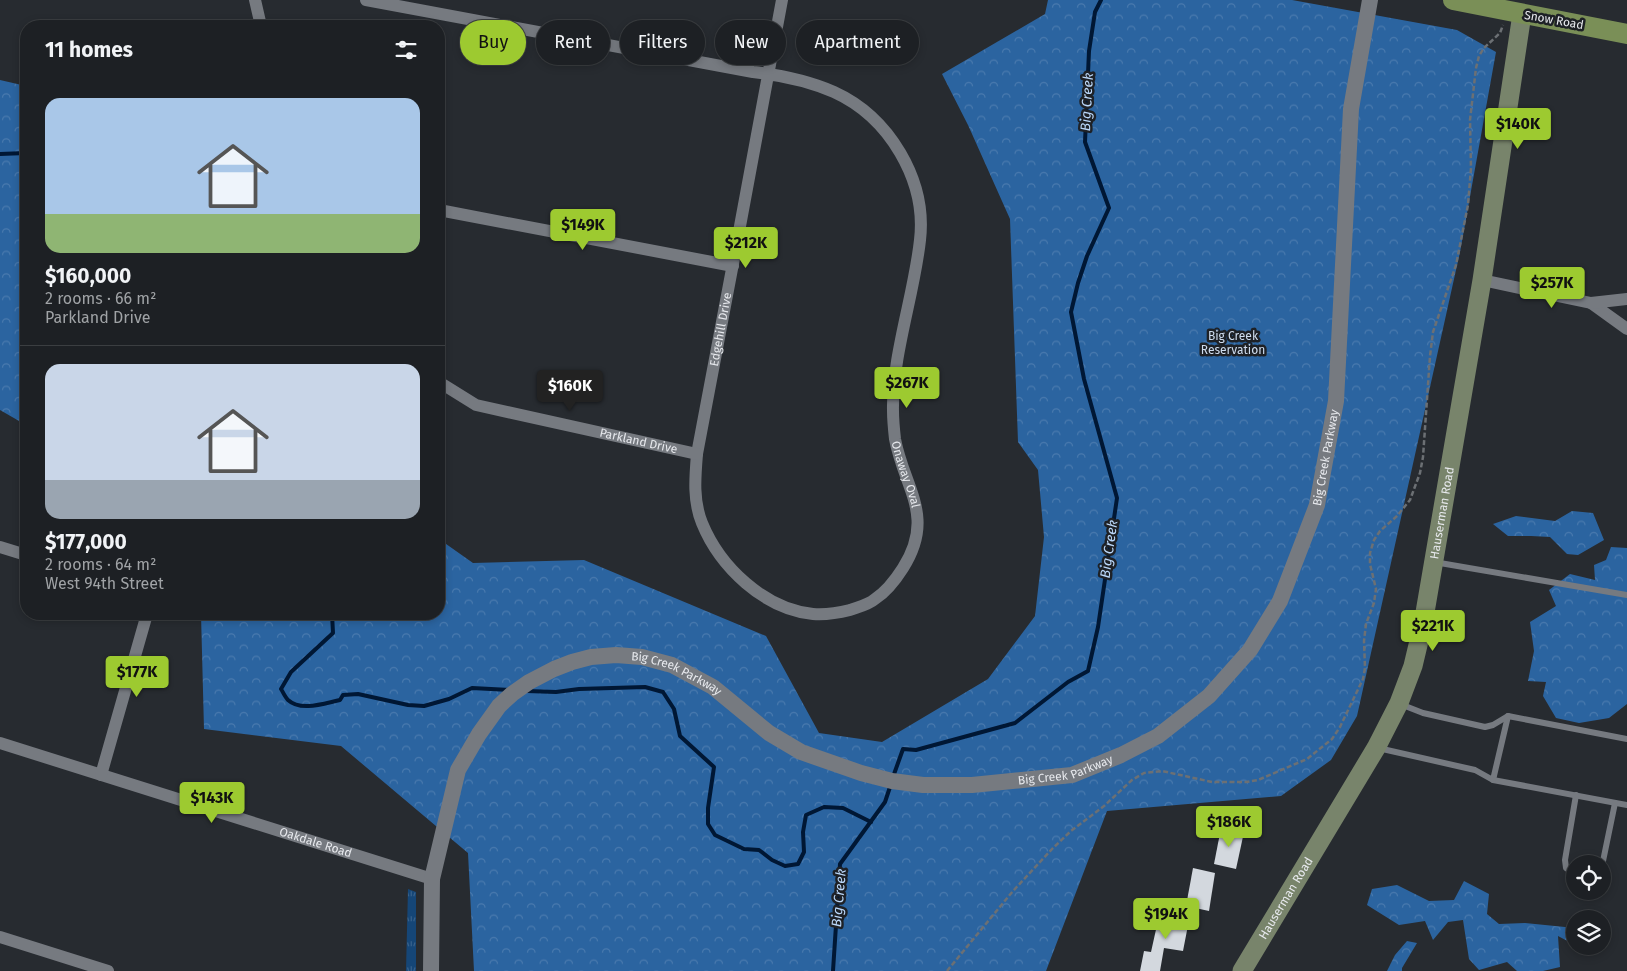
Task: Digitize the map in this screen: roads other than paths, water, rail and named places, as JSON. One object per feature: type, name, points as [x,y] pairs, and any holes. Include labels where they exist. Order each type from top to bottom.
[{"type":"main road","name":"Snow Road","points":[[1453,0],[1523,7],[1627,34]]},
{"type":"main road","name":"Hauserman Road","points":[[1242,971],[1376,748],[1399,703],[1413,666],[1482,280],[1523,7]]},
{"type":"street","points":[[255,0],[260,20]]},
{"type":"street","name":"Onaway Oval","points":[[366,0],[768,74],[818,86],[836,93],[871,117],[886,132],[898,150],[914,183],[918,199],[921,237],[895,378],[893,411],[895,439],[915,499],[917,528],[910,554],[891,584],[876,599],[860,607],[829,614],[812,614],[793,610],[757,591],[727,564],[709,539]]},
{"type":"street","name":"Edgehill Drive","points":[[709,539],[701,521],[696,502],[697,454],[782,0]]},
{"type":"street","name":"Big Creek Parkway","points":[[431,971],[432,880],[458,770],[478,734],[499,706],[529,682],[554,669],[591,657],[616,655],[642,656],[672,665],[713,687],[769,732],[801,752],[861,773],[892,781],[923,785],[972,786],[1072,775],[1121,755],[1158,736],[1215,690],[1250,650],[1280,601],[1317,505],[1336,401],[1351,109],[1370,0]]},
{"type":"street","points":[[445,211],[733,266]]},
{"type":"street","points":[[1482,280],[1591,303],[1627,300]]},
{"type":"street","points":[[1591,303],[1627,329]]},
{"type":"street","name":"Parkland Drive","points":[[445,386],[476,405],[697,454]]},
{"type":"street","points":[[0,547],[20,553]]},
{"type":"street","points":[[101,775],[145,620]]},
{"type":"street","name":"Oakdale Road","points":[[0,743],[432,880]]},
{"type":"street","points":[[0,938],[108,971]]},
{"type":"lane","points":[[1433,562],[1627,595]]},
{"type":"lane","points":[[1399,703],[1423,713],[1485,727],[1493,725],[1508,716],[1627,739]]},
{"type":"lane","points":[[1493,780],[1508,716]]},
{"type":"lane","points":[[1376,748],[1475,770],[1493,780],[1627,805]]},
{"type":"lane","points":[[1566,868],[1565,860],[1576,795]]},
{"type":"lane","points":[[1604,855],[1615,803]]},
{"type":"waterway","name":"Big Creek","points":[[893,777],[903,749],[916,750],[1015,723],[1068,682],[1088,671],[1098,627],[1117,498],[1084,379],[1071,312],[1087,256],[1109,208],[1085,142],[1089,51],[1095,12],[1101,0]]},
{"type":"waterway","points":[[0,154],[20,153]]},
{"type":"waterway","points":[[332,620],[333,633],[291,672],[281,689],[287,699],[293,704],[313,706],[340,700],[343,695],[358,694],[408,705],[424,706],[449,699],[472,688],[510,690]]},
{"type":"waterway","points":[[527,691],[556,692],[579,689],[645,687],[663,692],[674,709],[680,736],[714,767],[708,808],[708,824],[715,835],[744,849],[759,850],[772,860],[785,866],[798,864],[804,852],[803,832],[806,815],[824,807],[843,808],[871,822]]},
{"type":"waterway","name":"Big Creek","points":[[833,971],[840,864],[885,802],[891,784]]},
{"type":"park label","name":"Big Creek Reservation","points":[[1233,343]]}]
